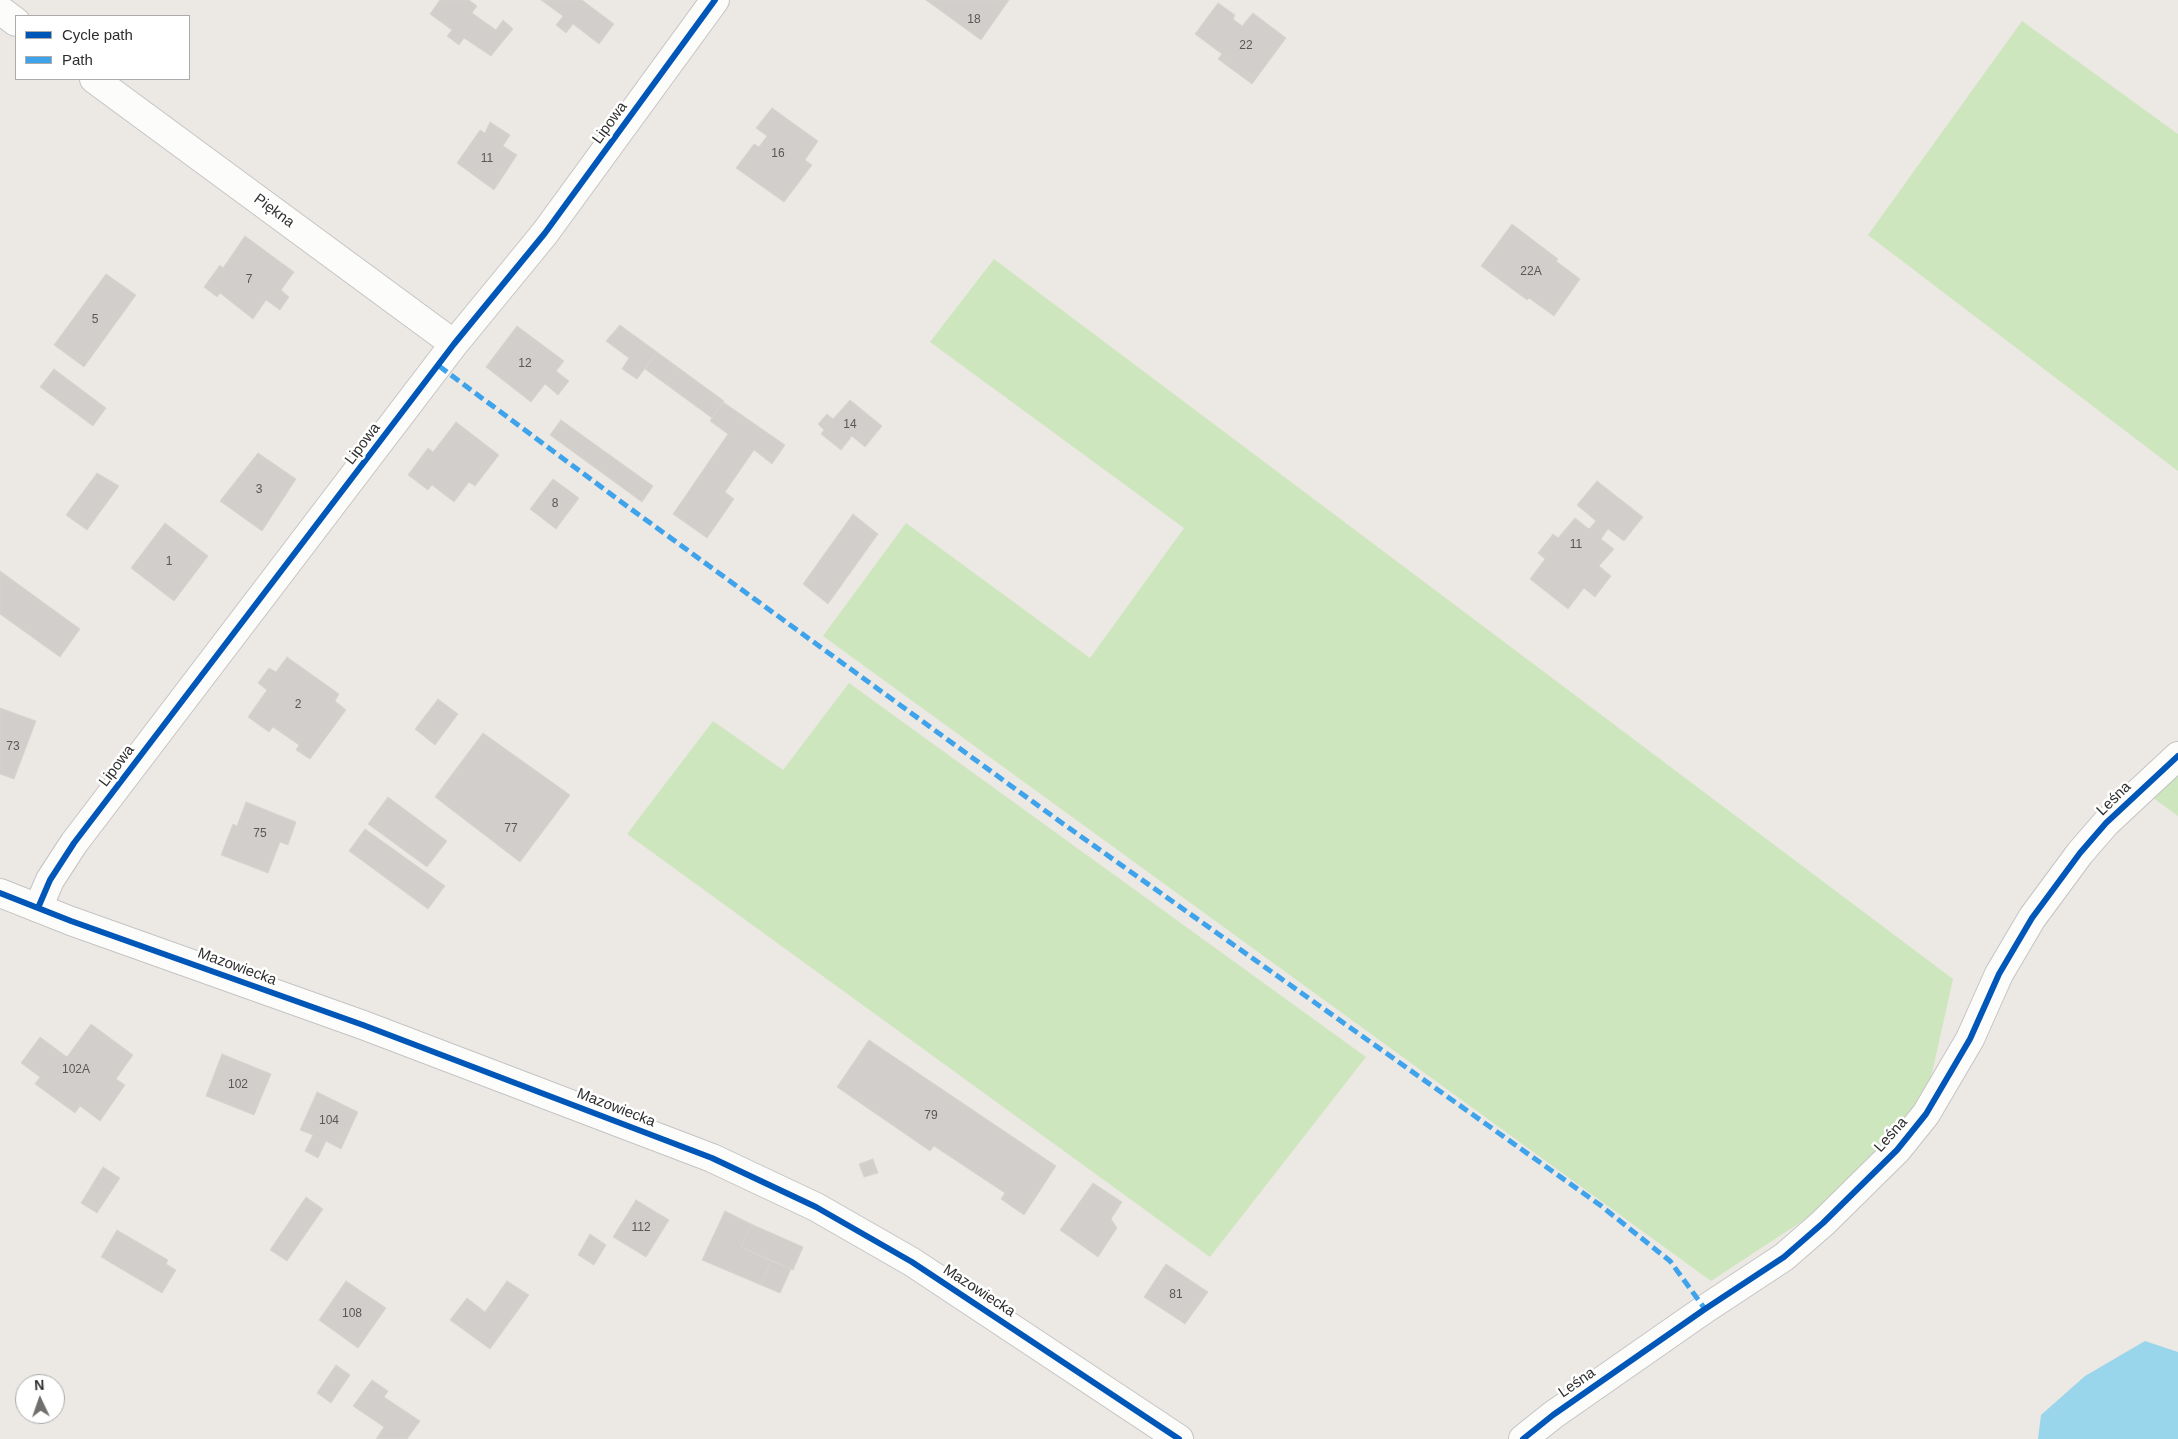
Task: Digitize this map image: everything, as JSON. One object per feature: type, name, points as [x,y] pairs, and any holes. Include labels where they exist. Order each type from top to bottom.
[{"type":"street","name":"Lipowa","points":[[38,908],[50,880],[74,843],[454,344],[545,233],[715,0]]},
{"type":"street","points":[[0,10],[15,21]]},
{"type":"street","name":"Piękna","points":[[95,80],[454,344]]},
{"type":"street","name":"Leśna","points":[[1523,1439],[1553,1415],[1705,1308],[1784,1257],[1897,1150],[1926,1114],[1970,1039],[1998,974],[2032,918],[2080,852],[2106,823],[2178,756]]},
{"type":"street","name":"Mazowiecka","points":[[0,893],[364,1025],[712,1158],[816,1207],[912,1262],[1179,1439]]},
{"type":"green space","points":[[2022,21],[2178,134],[2178,471],[1868,235]]},
{"type":"green space","points":[[994,259],[1953,979],[1928,1091],[1830,1203],[1711,1281],[823,636],[906,523],[1090,658],[1184,528],[930,342]]},
{"type":"green space","points":[[849,683],[1366,1057],[1210,1257],[627,834],[713,721],[783,770]]},
{"type":"green space","points":[[2178,770],[2178,816],[2152,797]]},
{"type":"water","points":[[2145,1341],[2178,1352],[2178,1439],[2038,1439],[2041,1415],[2085,1376]]},
{"type":"building","points":[[440,0],[469,0],[477,6],[472,13],[496,30],[503,20],[513,29],[491,56],[464,38],[459,45],[447,36],[452,30],[430,14]]},
{"type":"building","points":[[541,0],[582,0],[614,24],[599,44],[573,24],[566,33],[556,25],[563,16]]},
{"type":"building","points":[[926,0],[1009,0],[981,40]]},
{"type":"building","points":[[1218,3],[1235,15],[1233,19],[1242,26],[1253,13],[1286,38],[1252,84],[1218,59],[1222,54],[1195,34]]},
{"type":"building","points":[[772,108],[818,141],[805,160],[812,165],[784,202],[736,168],[754,144],[759,147],[767,136],[756,128]]},
{"type":"building","points":[[490,122],[510,135],[503,146],[517,155],[494,190],[457,163],[480,130],[485,133]]},
{"type":"building","points":[[1512,224],[1558,259],[1556,261],[1580,279],[1554,316],[1529,298],[1527,300],[1481,266]]},
{"type":"building","points":[[245,236],[294,272],[281,290],[289,297],[280,310],[266,300],[253,319],[220,293],[217,297],[204,287],[220,265],[223,268]]},
{"type":"building","points":[[106,274],[136,295],[84,367],[54,345]]},
{"type":"building","points":[[620,325],[657,352],[637,379],[622,369],[629,358],[606,341]]},
{"type":"building","points":[[517,326],[564,361],[556,371],[569,381],[558,395],[545,384],[531,402],[486,367]]},
{"type":"building","points":[[657,352],[724,401],[712,418],[645,369]]},
{"type":"building","points":[[54,369],[106,408],[93,426],[40,387]]},
{"type":"building","points":[[850,400],[882,426],[865,447],[852,436],[841,450],[821,434],[824,430],[818,424],[827,414],[833,419]]},
{"type":"building","points":[[723,402],[785,445],[772,464],[754,450],[725,492],[734,499],[707,538],[673,514],[728,434],[710,421]]},
{"type":"building","points":[[561,420],[653,486],[642,502],[550,435]]},
{"type":"building","points":[[456,422],[499,455],[475,486],[469,482],[454,502],[432,485],[428,490],[408,475],[428,448],[433,452]]},
{"type":"building","points":[[258,453],[296,479],[262,531],[220,501]]},
{"type":"building","points":[[97,473],[119,486],[87,530],[66,515]]},
{"type":"building","points":[[553,479],[579,498],[556,529],[530,509]]},
{"type":"building","points":[[1597,481],[1643,517],[1624,541],[1608,529],[1601,539],[1614,549],[1599,566],[1611,576],[1595,597],[1584,588],[1568,609],[1530,579],[1545,559],[1538,553],[1553,534],[1558,538],[1575,518],[1589,529],[1596,521],[1577,505]]},
{"type":"building","points":[[853,514],[878,534],[828,604],[803,584]]},
{"type":"building","points":[[165,523],[208,556],[174,601],[131,568]]},
{"type":"building","points":[[0,571],[80,629],[60,657],[0,614]]},
{"type":"building","points":[[287,657],[339,694],[335,701],[346,710],[310,759],[296,750],[299,745],[273,727],[269,732],[248,717],[267,690],[258,683],[269,668],[276,672]]},
{"type":"building","points":[[438,699],[458,714],[435,745],[415,729]]},
{"type":"building","points":[[0,708],[36,721],[14,779],[0,774]]},
{"type":"building","points":[[483,733],[570,795],[520,862],[435,797]]},
{"type":"building","points":[[388,797],[447,841],[427,867],[368,824]]},
{"type":"building","points":[[246,802],[296,822],[288,845],[280,842],[268,873],[221,855],[233,824],[237,826]]},
{"type":"building","points":[[365,829],[445,886],[428,909],[349,851]]},
{"type":"building","points":[[91,1024],[133,1055],[116,1079],[125,1085],[100,1121],[80,1106],[75,1113],[35,1084],[40,1077],[21,1063],[40,1037],[67,1057]]},
{"type":"building","points":[[869,1040],[1056,1166],[1024,1215],[1001,1199],[1005,1193],[934,1146],[930,1151],[837,1087]]},
{"type":"building","points":[[222,1054],[271,1074],[254,1115],[206,1096]]},
{"type":"building","points":[[317,1092],[358,1112],[341,1149],[326,1141],[318,1158],[305,1151],[313,1135],[300,1130]]},
{"type":"building","points":[[873,1159],[878,1173],[864,1177],[859,1164]]},
{"type":"building","points":[[103,1167],[120,1178],[97,1213],[81,1203]]},
{"type":"building","points":[[1093,1183],[1122,1202],[1111,1219],[1117,1228],[1098,1257],[1060,1230]]},
{"type":"building","points":[[306,1197],[323,1209],[287,1261],[270,1250]]},
{"type":"building","points":[[636,1200],[669,1220],[646,1257],[613,1237]]},
{"type":"building","points":[[725,1211],[751,1224],[741,1247],[771,1261],[761,1285],[702,1260]]},
{"type":"building","points":[[751,1224],[803,1247],[793,1270],[741,1247]]},
{"type":"building","points":[[117,1230],[168,1260],[166,1264],[176,1270],[162,1293],[101,1257]]},
{"type":"building","points":[[590,1234],[606,1245],[594,1265],[578,1255]]},
{"type":"building","points":[[771,1261],[791,1269],[780,1293],[761,1285]]},
{"type":"building","points":[[1166,1264],[1208,1292],[1185,1324],[1144,1297]]},
{"type":"building","points":[[346,1281],[386,1308],[358,1348],[319,1320]]},
{"type":"building","points":[[507,1281],[529,1295],[490,1349],[450,1320],[467,1298],[485,1312]]},
{"type":"building","points":[[336,1365],[350,1375],[331,1403],[317,1393]]},
{"type":"building","points":[[372,1380],[388,1391],[384,1397],[420,1421],[407,1439],[376,1439],[384,1427],[353,1406]]},
{"type":"marked path","points":[[439,366],[620,501],[1062,823],[1600,1205],[1670,1261],[1705,1309]]},
{"type":"cycle path","points":[[38,908],[50,880],[74,843],[454,344],[545,233],[715,0]]},
{"type":"cycle path","points":[[1523,1439],[1553,1415],[1705,1309],[1784,1257],[1823,1223],[1897,1150],[1926,1114],[1970,1039],[1999,974],[2032,918],[2080,853],[2106,823],[2178,756]]},
{"type":"cycle path","points":[[0,893],[71,921],[363,1025],[712,1158],[816,1207],[912,1262],[1179,1439]]}]
